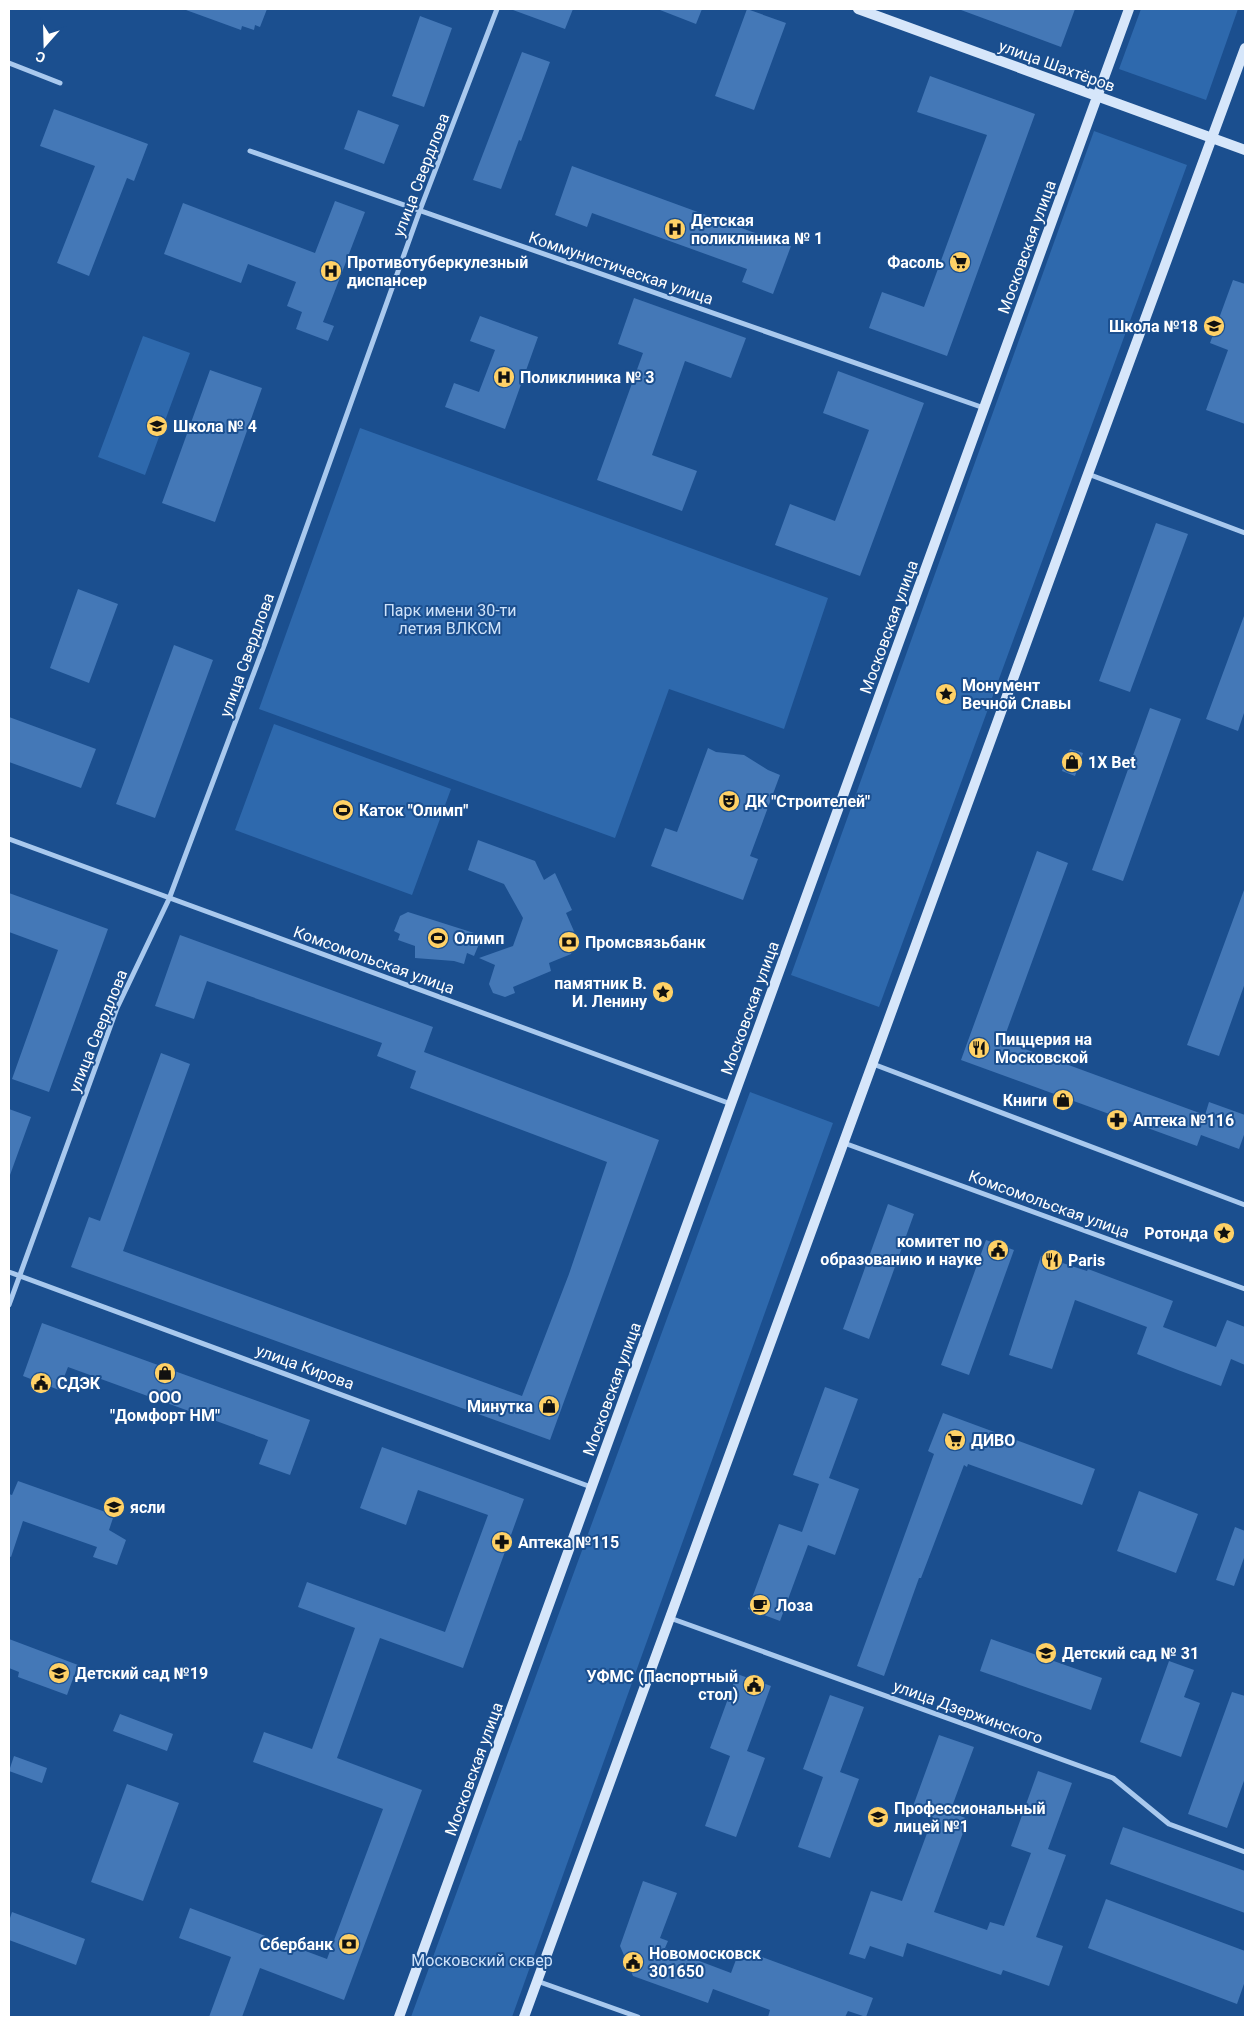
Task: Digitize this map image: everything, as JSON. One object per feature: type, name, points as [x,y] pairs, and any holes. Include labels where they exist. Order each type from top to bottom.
[{"type":"main road","name":"улица Шахтёров","points":[[858,9],[1245,150]]},
{"type":"main road","name":"Московская улица","points":[[399,2017],[1129,9]]},
{"type":"main road","points":[[524,2017],[1245,48]]},
{"type":"street","name":"улица Свердлова","points":[[9,1305],[117,1008],[169,899],[265,643],[420,210],[497,9]]},
{"type":"street","points":[[9,63],[60,83]]},
{"type":"street","name":"Коммунистическая улица","points":[[250,151],[984,408]]},
{"type":"street","points":[[1088,474],[1245,533]]},
{"type":"street","name":"Комсомольская улица","points":[[9,840],[731,1104]]},
{"type":"street","points":[[872,1064],[1245,1205]]},
{"type":"street","name":"Комсомольская улица","points":[[844,1143],[1245,1289]]},
{"type":"street","name":"улица Кирова","points":[[9,1272],[592,1487]]},
{"type":"street","name":"улица Дзержинского","points":[[670,1618],[1113,1778],[1169,1824],[1245,1852]]},
{"type":"street","points":[[537,1981],[638,2017]]},
{"type":"green space","points":[[1141,9],[1238,9],[1206,100],[1119,69]]},
{"type":"green space","points":[[1094,131],[1187,165],[879,1007],[791,975]]},
{"type":"green space","points":[[143,336],[190,353],[145,475],[98,457]]},
{"type":"green space","name":"Парк имени 30-ти летия ВЛКСМ","points":[[360,428],[828,598],[784,729],[669,689],[615,838],[259,709]]},
{"type":"green space","name":"Каток \"Олимп\"","points":[[274,724],[451,789],[412,895],[235,830]]},
{"type":"green space","name":"Московский сквер","points":[[750,1092],[833,1123],[512,2017],[411,2017]]},
{"type":"building","points":[[186,9],[267,9],[260,27],[255,25],[254,30],[242,26],[241,30]]},
{"type":"building","points":[[514,9],[573,9],[565,29]]},
{"type":"building","points":[[660,9],[702,9],[696,24]]},
{"type":"building","points":[[747,9],[786,23],[754,110],[715,96]]},
{"type":"building","points":[[961,9],[1075,9],[1061,47]]},
{"type":"building","points":[[420,16],[452,28],[424,107],[392,96]]},
{"type":"building","points":[[522,52],[550,62],[501,189],[473,180]]},
{"type":"building","points":[[930,76],[1035,114],[947,356],[869,328],[882,292],[924,307],[987,135],[917,112]]},
{"type":"building","points":[[54,109],[148,144],[134,181],[127,178],[89,276],[57,263],[95,166],[40,146]]},
{"type":"building","points":[[358,110],[399,125],[384,164],[344,149]]},
{"type":"building","points":[[572,166],[791,246],[773,294],[742,282],[747,269],[592,213],[587,227],[555,215]]},
{"type":"building","points":[[335,201],[365,212],[323,322],[334,326],[328,341],[296,329],[302,312],[287,306],[296,282],[248,264],[241,283],[164,254],[183,203],[315,253]]},
{"type":"building","points":[[1233,280],[1245,284],[1245,424],[1206,410],[1228,350],[1210,343]]},
{"type":"building","points":[[634,298],[746,338],[731,378],[685,361],[652,455],[697,471],[682,511],[597,480],[643,353],[618,344]]},
{"type":"building","name":"Поликлиника № 3","points":[[480,316],[538,337],[505,429],[445,407],[454,383],[479,392],[495,350],[470,341]]},
{"type":"building","points":[[210,370],[262,388],[215,522],[162,503]]},
{"type":"building","points":[[838,371],[924,403],[860,576],[775,545],[790,504],[835,521],[869,430],[823,413]]},
{"type":"building","points":[[1156,523],[1188,534],[1130,692],[1099,681]]},
{"type":"building","points":[[78,589],[118,604],[89,683],[50,668]]},
{"type":"building","points":[[1244,616],[1245,710],[1238,731],[1206,719]]},
{"type":"building","points":[[174,645],[213,660],[155,818],[116,804]]},
{"type":"building","points":[[1150,708],[1181,719],[1123,881],[1092,870]]},
{"type":"building","points":[[9,717],[96,749],[81,788],[9,762]]},
{"type":"building","name":"ДК \"Строителей\"","points":[[708,748],[716,752],[744,755],[780,775],[750,856],[758,859],[743,900],[651,866],[665,828],[677,832]]},
{"type":"building","name":"1X Bet","points":[[1070,749],[1083,753],[1075,776],[1062,771]]},
{"type":"building","points":[[478,840],[535,861],[544,880],[555,873],[572,910],[566,913],[577,938],[571,954],[549,963],[551,971],[513,987],[515,993],[505,997],[493,993],[489,984],[495,965],[479,958],[513,946],[523,918],[504,884],[468,870]]},
{"type":"building","points":[[1037,851],[1068,863],[1003,1041],[1205,1115],[1209,1102],[1245,1115],[1245,1132],[1239,1149],[1201,1135],[1197,1146],[961,1060]]},
{"type":"building","points":[[1244,890],[1245,983],[1219,1056],[1187,1045]]},
{"type":"building","points":[[9,893],[108,929],[49,1092],[12,1079],[58,950],[9,932]]},
{"type":"building","name":"Олимп","points":[[408,912],[474,933],[472,937],[481,939],[474,956],[467,953],[464,964],[454,961],[415,958],[415,946],[398,940],[400,934],[394,931],[400,916]]},
{"type":"building","points":[[180,935],[433,1027],[424,1052],[659,1140],[550,1440],[71,1267],[89,1217],[100,1221],[161,1053],[190,1064],[123,1251],[522,1396],[569,1274],[607,1162],[410,1088],[416,1071],[377,1056],[382,1043],[207,981],[194,1019],[155,1006]]},
{"type":"building","points":[[9,1109],[31,1117],[10,1175],[9,1175]]},
{"type":"building","points":[[888,1204],[914,1214],[869,1339],[843,1329]]},
{"type":"building","points":[[986,1240],[1014,1250],[969,1375],[941,1365]]},
{"type":"building","points":[[1041,1256],[1087,1271],[1088,1269],[1173,1301],[1163,1327],[1216,1347],[1227,1320],[1245,1327],[1245,1365],[1231,1359],[1221,1386],[1178,1370],[1137,1354],[1147,1327],[1075,1300],[1052,1369],[1009,1355]]},
{"type":"building","points":[[42,1323],[310,1420],[290,1475],[259,1464],[268,1440],[68,1367],[59,1390],[23,1376]]},
{"type":"building","points":[[825,1387],[858,1399],[829,1478],[859,1489],[835,1555],[808,1545],[780,1621],[748,1609],[779,1524],[802,1532],[819,1484],[793,1475]]},
{"type":"building","points":[[943,1413],[1095,1469],[1082,1505],[968,1464],[967,1467],[964,1465],[921,1578],[919,1578],[884,1676],[857,1666],[934,1454],[928,1451]]},
{"type":"building","points":[[382,1447],[524,1499],[463,1668],[380,1638],[337,1758],[422,1790],[344,2000],[260,1968],[242,2017],[209,2017],[231,1957],[179,1938],[190,1908],[327,1959],[383,1809],[253,1762],[264,1732],[312,1749],[355,1628],[298,1607],[307,1582],[445,1632],[488,1515],[418,1490],[406,1525],[360,1508]]},
{"type":"building","points":[[18,1481],[114,1515],[109,1530],[126,1540],[117,1565],[93,1557],[97,1547],[23,1521],[11,1557],[9,1556],[9,1494],[12,1495]]},
{"type":"building","points":[[1139,1491],[1198,1514],[1176,1573],[1117,1551]]},
{"type":"building","points":[[1235,1527],[1245,1531],[1245,1555],[1234,1586],[1216,1580]]},
{"type":"building","points":[[9,1639],[78,1665],[67,1695],[18,1677],[19,1672],[9,1668]]},
{"type":"building","points":[[991,1639],[1102,1678],[1091,1710],[980,1671]]},
{"type":"building","points":[[1169,1661],[1194,1670],[1184,1697],[1200,1703],[1181,1757],[1140,1742]]},
{"type":"building","points":[[737,1674],[771,1686],[747,1751],[765,1758],[736,1837],[705,1826],[730,1756],[710,1748]]},
{"type":"building","points":[[1232,1692],[1245,1696],[1245,1778],[1227,1828],[1188,1814]]},
{"type":"building","points":[[830,1695],[864,1707],[840,1772],[859,1779],[830,1858],[798,1847],[823,1777],[803,1769]]},
{"type":"building","points":[[120,1714],[173,1734],[167,1751],[113,1731]]},
{"type":"building","points":[[939,1735],[974,1747],[950,1812],[968,1819],[934,1912],[987,1930],[990,1922],[1004,1926],[1031,1853],[1011,1846],[1038,1771],[1072,1783],[1048,1849],[1066,1855],[1036,1937],[1063,1946],[1049,1986],[1003,1970],[1001,1975],[907,1943],[903,1957],[870,1946],[865,1959],[849,1954],[871,1891],[902,1901],[933,1817],[912,1809]]},
{"type":"building","points":[[14,1756],[47,1768],[42,1783],[9,1771]]},
{"type":"building","points":[[127,1784],[179,1803],[143,1901],[91,1882]]},
{"type":"building","points":[[1123,1827],[1245,1871],[1245,1913],[1110,1864]]},
{"type":"building","points":[[643,1881],[677,1893],[660,1938],[668,1941],[665,1948],[731,1973],[740,1949],[873,1998],[866,2017],[848,2011],[845,2017],[768,2017],[770,2010],[713,1989],[708,2003],[633,1976],[620,1946]]},
{"type":"building","points":[[1106,1899],[1245,1951],[1245,1981],[1237,2004],[1088,1948]]},
{"type":"building","points":[[12,1912],[85,1939],[76,1965],[9,1940],[9,1921]]},
{"type":"place","name":"Детская поликлиника № 1","points":[[675,229]]},
{"type":"place","name":"Фасоль","points":[[960,262]]},
{"type":"place","name":"Противотуберкулезный диспансер","points":[[331,271]]},
{"type":"place","name":"Школа №18","points":[[1214,326]]},
{"type":"place","name":"Поликлиника № 3","points":[[504,377]]},
{"type":"place","name":"Школа № 4","points":[[157,426]]},
{"type":"place","name":"Монумент Вечной Славы","points":[[946,694]]},
{"type":"place","name":"1X Bet","points":[[1072,762]]},
{"type":"place","name":"ДК \"Строителей\"","points":[[729,801]]},
{"type":"place","name":"Каток \"Олимп\"","points":[[343,810]]},
{"type":"place","name":"Олимп","points":[[438,938]]},
{"type":"place","name":"Промсвязьбанк","points":[[569,942]]},
{"type":"place","name":"памятник В. И. Ленину","points":[[663,992]]},
{"type":"place","name":"Пиццерия на Московской","points":[[979,1048]]},
{"type":"place","name":"Книги","points":[[1063,1100]]},
{"type":"place","name":"Аптека №116","points":[[1117,1120]]},
{"type":"place","name":"Ротонда","points":[[1224,1233]]},
{"type":"place","name":"комитет по образованию и науке","points":[[998,1250]]},
{"type":"place","name":"Paris","points":[[1052,1260]]},
{"type":"place","name":"ООО \"Домфорт НМ\"","points":[[165,1373]]},
{"type":"place","name":"СДЭК","points":[[41,1383]]},
{"type":"place","name":"Минутка","points":[[549,1406]]},
{"type":"place","name":"ДИВО","points":[[955,1440]]},
{"type":"place","name":"ясли","points":[[114,1507]]},
{"type":"place","name":"Аптека №115","points":[[502,1542]]},
{"type":"place","name":"Лоза","points":[[760,1605]]},
{"type":"place","name":"Детский сад № 31","points":[[1046,1653]]},
{"type":"place","name":"Детский сад №19","points":[[59,1673]]},
{"type":"place","name":"УФМС (Паспортный стол)","points":[[754,1685]]},
{"type":"place","name":"Профессиональный лицей №1","points":[[878,1817]]},
{"type":"place","name":"Сбербанк","points":[[349,1944]]},
{"type":"place","name":"Новомосковск 301650","points":[[633,1962]]}]
